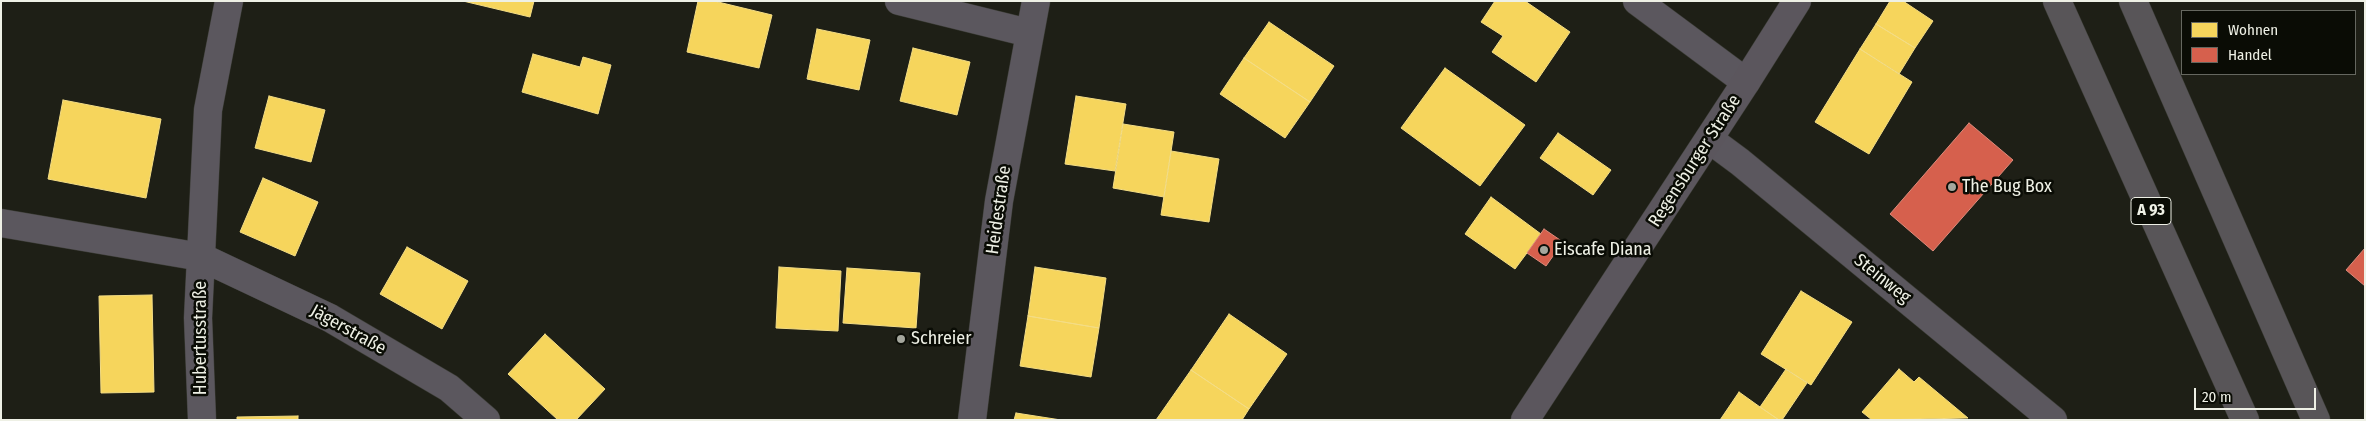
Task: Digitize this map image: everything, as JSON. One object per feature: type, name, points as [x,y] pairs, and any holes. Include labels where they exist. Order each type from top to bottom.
[{"type":"highway","name":"A 93","points":[[2057,1],[2245,420]]},
{"type":"highway","points":[[2133,1],[2316,420]]},
{"type":"main road","name":"Regensburger Straße","points":[[1525,420],[1797,1]]},
{"type":"street","points":[[201,257],[208,110],[229,1]]},
{"type":"street","points":[[900,1],[1029,33]]},
{"type":"street","name":"Heidestraße","points":[[972,420],[999,202],[1036,1]]},
{"type":"street","points":[[1637,1],[1746,82]]},
{"type":"street","name":"Steinweg","points":[[1709,139],[1748,168],[2053,420]]},
{"type":"street","name":"Jägerstraße","points":[[1,223],[201,257],[330,318],[448,388],[486,420]]},
{"type":"street","name":"Hubertusstraße","points":[[201,257],[198,318],[202,420]]},
{"type":"building: Wohnen","points":[[463,1],[534,1],[530,17]]},
{"type":"building: Wohnen","points":[[698,1],[714,1],[772,15],[759,68],[687,52]]},
{"type":"building: Wohnen","points":[[1495,1],[1525,1],[1570,32],[1536,82],[1492,52],[1503,36],[1481,22]]},
{"type":"building: Wohnen","points":[[1890,1],[1903,1],[1933,21],[1915,48],[1876,24]]},
{"type":"building: Wohnen","points":[[1269,22],[1334,66],[1310,102],[1244,58]]},
{"type":"building: Wohnen","points":[[1876,24],[1915,48],[1899,74],[1860,49]]},
{"type":"building: Wohnen","points":[[817,29],[870,40],[859,90],[807,79]]},
{"type":"building: Wohnen","points":[[913,48],[970,62],[957,115],[900,101]]},
{"type":"building: Wohnen","points":[[1860,49],[1912,82],[1869,154],[1815,122]]},
{"type":"building: Wohnen","points":[[533,54],[580,67],[583,57],[611,65],[598,114],[522,92]]},
{"type":"building: Wohnen","points":[[1244,58],[1310,102],[1285,138],[1220,94]]},
{"type":"building: Wohnen","points":[[1445,68],[1525,125],[1480,186],[1401,128]]},
{"type":"building: Wohnen","points":[[269,96],[325,110],[311,162],[255,148]]},
{"type":"building: Wohnen","points":[[1076,96],[1126,104],[1115,171],[1065,164]]},
{"type":"building: Wohnen","points":[[63,100],[161,119],[146,198],[48,179]]},
{"type":"building: Wohnen","points":[[1123,124],[1174,132],[1164,197],[1113,188]]},
{"type":"building: Wohnen","points":[[1558,133],[1611,170],[1593,195],[1540,158]]},
{"type":"building: Wohnen","points":[[1171,151],[1219,159],[1209,222],[1161,215]]},
{"type":"building: Wohnen","points":[[263,178],[318,202],[295,256],[240,232]]},
{"type":"building: Wohnen","points":[[1491,197],[1541,234],[1515,269],[1465,234]]},
{"type":"building: Wohnen","points":[[407,247],[468,281],[442,329],[380,294]]},
{"type":"building: Wohnen","points":[[779,267],[841,271],[838,331],[776,328]]},
{"type":"building: Wohnen","points":[[1035,267],[1106,278],[1099,328],[1028,316]]},
{"type":"building: Wohnen","points":[[847,268],[920,273],[916,328],[843,323]]},
{"type":"building: Wohnen","points":[[1801,291],[1852,322],[1811,385],[1761,354]]},
{"type":"building: Wohnen","points":[[152,295],[154,392],[101,393],[99,296]]},
{"type":"building: Wohnen","points":[[1229,314],[1287,354],[1249,409],[1191,370]]},
{"type":"building: Wohnen","points":[[1028,316],[1099,328],[1091,377],[1020,366]]},
{"type":"building: Wohnen","points":[[545,334],[605,389],[576,420],[558,420],[508,374]]},
{"type":"building: Wohnen","points":[[1786,369],[1807,383],[1782,420],[1779,420],[1760,407]]},
{"type":"building: Wohnen","points":[[1899,369],[1914,382],[1919,377],[1968,418],[1872,420],[1862,412]]},
{"type":"building: Wohnen","points":[[1191,370],[1249,409],[1242,420],[1156,420]]},
{"type":"building: Wohnen","points":[[1739,392],[1760,407],[1779,420],[1720,420]]},
{"type":"building: Wohnen","points":[[1016,413],[1061,420],[1014,420]]},
{"type":"building: Wohnen","points":[[298,416],[298,420],[237,420],[237,417]]},
{"type":"building: Handel","name":"The Bug Box","points":[[1969,123],[2013,160],[1933,251],[1890,214]]},
{"type":"building: Handel","points":[[1544,229],[1563,242],[1546,266],[1527,253]]},
{"type":"building: Handel","points":[[2365,248],[2365,286],[2346,270]]},
{"type":"place","name":"The Bug Box","points":[[1952,187]]},
{"type":"place","name":"Eiscafe Diana","points":[[1544,250]]},
{"type":"place","name":"Schreier","points":[[901,339]]}]
